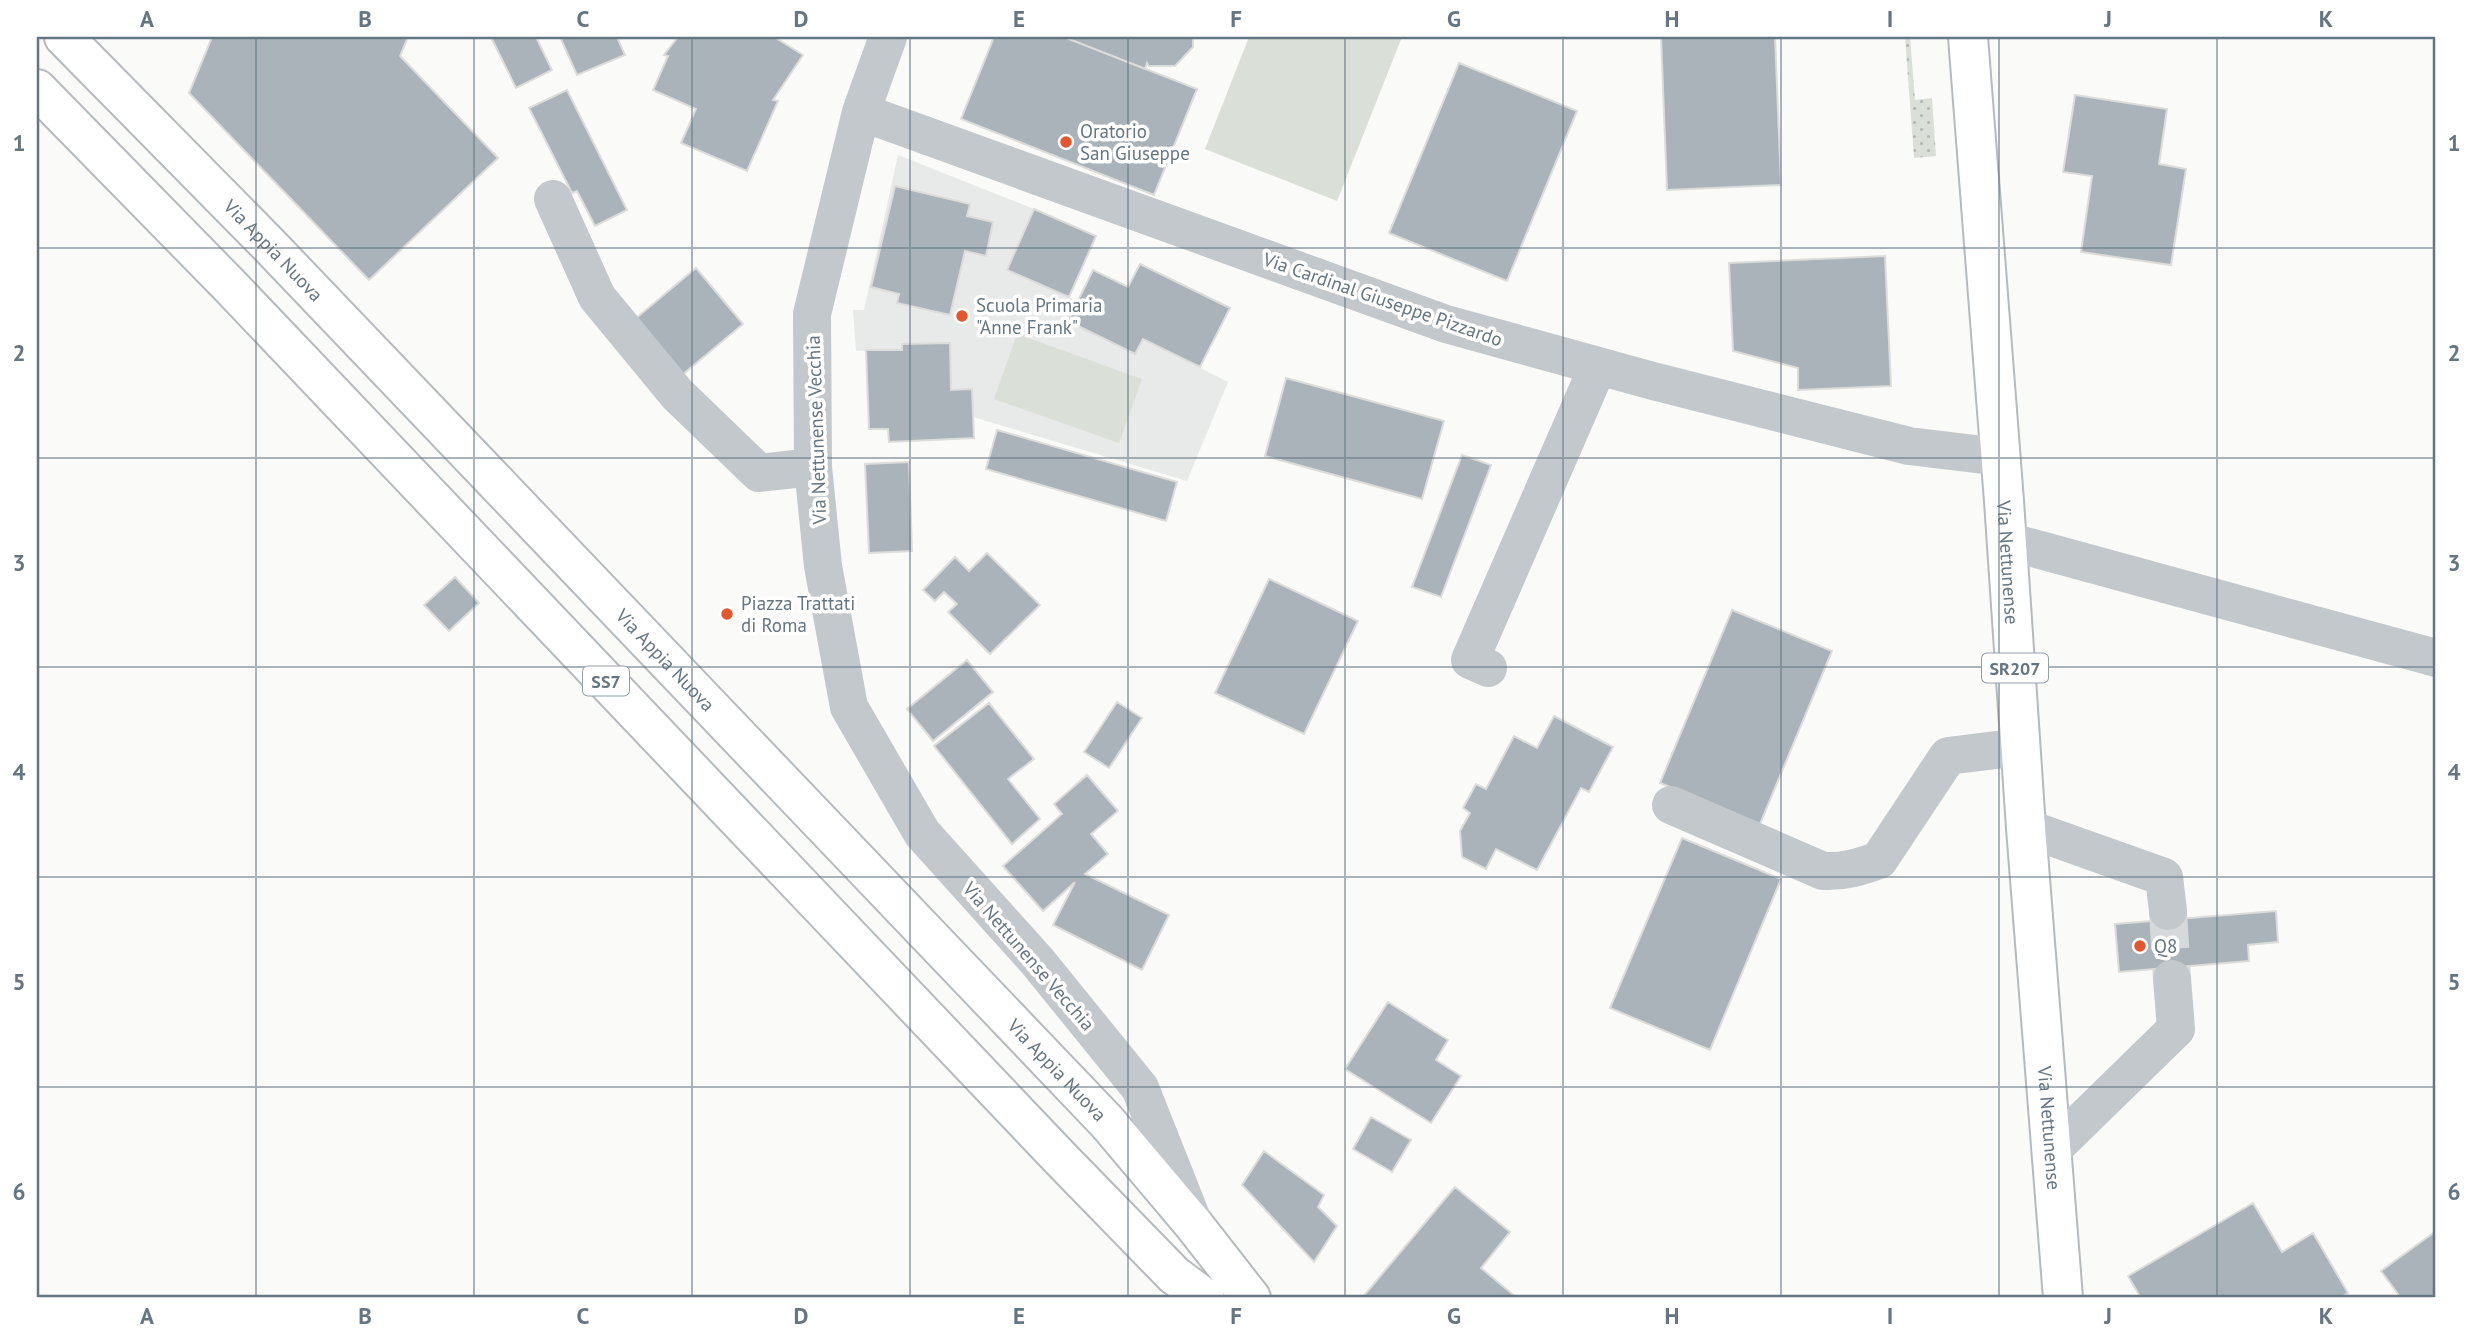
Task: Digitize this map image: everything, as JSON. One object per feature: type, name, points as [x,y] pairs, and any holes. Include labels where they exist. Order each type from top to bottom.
[{"type":"main road","name":"Via Appia Nuova","points":[[64,37],[269,245],[1097,1112],[1194,1225],[1251,1298]]},
{"type":"main road","name":"Via Nettunense","points":[[1968,37],[2063,1298]]},
{"type":"main road","name":"SS7","points":[[37,89],[248,305],[1062,1160],[1174,1275],[1205,1298]]},
{"type":"street","name":"Via Nettunense Vecchia","points":[[888,37],[861,112],[812,314],[813,467],[823,566],[849,707],[922,833],[1037,961],[1140,1088],[1194,1225]]},
{"type":"street","name":"Via Cardinal Giuseppe Pizzardo","points":[[861,112],[1446,324],[1909,446],[2000,457]]},
{"type":"street","points":[[553,199],[597,297],[677,394],[759,473],[813,467]]},
{"type":"street","points":[[1488,668],[1470,660],[1598,366]]},
{"type":"street","points":[[2007,541],[2436,658]]},
{"type":"street","points":[[1671,805],[1824,871],[1839,872],[1879,860],[1948,756],[2020,747]]},
{"type":"street","points":[[2026,828],[2164,877],[2168,911]]},
{"type":"street","points":[[2052,1150],[2176,1029],[2172,979]]},
{"type":"shaded area","points":[[1249,37],[1402,37],[1337,201],[1205,149]]},
{"type":"shaded area","points":[[1905,37],[1910,37],[1915,100],[1932,98],[1936,156],[1914,158]]},
{"type":"shaded area","name":"Scuola Primaria \"Anne Frank\"","points":[[898,155],[1034,209],[1007,269],[1078,301],[1068,321],[1135,354],[1143,339],[1228,382],[1187,481],[973,417],[972,389],[951,390],[950,343],[902,350],[856,351],[853,310],[864,310]]},
{"type":"shaded area","points":[[1017,334],[1142,379],[1119,443],[994,399]]},
{"type":"building","points":[[212,37],[408,37],[400,56],[498,158],[369,280],[189,93]]},
{"type":"building","points":[[491,37],[536,37],[552,70],[516,88]]},
{"type":"building","points":[[560,37],[617,37],[625,55],[577,75]]},
{"type":"building","points":[[678,37],[774,37],[803,55],[773,100],[778,101],[747,171],[681,143],[696,109],[653,90],[668,56],[664,55]]},
{"type":"building","points":[[994,37],[1064,37],[1197,89],[1154,195],[961,119]]},
{"type":"building","points":[[1064,37],[1193,37],[1193,47],[1175,66],[1149,66],[1147,63],[1145,69]]},
{"type":"building","points":[[1661,37],[1775,37],[1781,185],[1667,190]]},
{"type":"building","points":[[1459,63],[1577,111],[1507,281],[1389,233]]},
{"type":"building","points":[[567,90],[627,210],[595,226],[577,191],[572,193],[529,108]]},
{"type":"building","points":[[2075,95],[2167,109],[2159,164],[2186,169],[2171,265],[2081,252],[2092,176],[2063,172]]},
{"type":"building","points":[[895,186],[970,204],[967,216],[993,222],[986,256],[965,251],[950,315],[897,303],[899,294],[871,287]]},
{"type":"building","points":[[1034,209],[1096,236],[1069,297],[1007,270]]},
{"type":"building","points":[[1885,256],[1891,386],[1798,390],[1798,368],[1733,351],[1729,263]]},
{"type":"building","points":[[1140,264],[1230,308],[1200,367],[1143,339],[1135,354],[1068,321],[1093,270],[1128,287]]},
{"type":"building","points":[[696,268],[743,324],[682,375],[635,319]]},
{"type":"building","points":[[950,343],[951,390],[972,389],[974,438],[889,442],[888,429],[869,429],[866,350],[902,350],[902,344]]},
{"type":"building","points":[[1286,378],[1444,421],[1422,499],[1265,456]]},
{"type":"building","points":[[997,430],[1177,482],[1166,521],[986,469]]},
{"type":"building","points":[[1462,455],[1491,465],[1441,597],[1412,587]]},
{"type":"building","points":[[909,462],[912,551],[869,553],[865,464]]},
{"type":"building","points":[[987,553],[1040,605],[990,654],[948,612],[957,604],[944,592],[935,601],[923,590],[955,557],[969,571]]},
{"type":"building","points":[[455,577],[479,603],[449,631],[424,605]]},
{"type":"building","points":[[1269,579],[1358,621],[1304,734],[1215,693]]},
{"type":"building","points":[[1732,610],[1832,651],[1760,824],[1660,783]]},
{"type":"building","points":[[967,660],[993,692],[933,741],[907,709]]},
{"type":"building","points":[[1117,702],[1142,718],[1109,768],[1084,752]]},
{"type":"building","points":[[989,703],[1034,759],[1008,779],[1040,819],[1012,844],[934,746]]},
{"type":"building","points":[[1554,716],[1613,747],[1589,792],[1581,788],[1537,870],[1496,849],[1486,869],[1462,857],[1460,831],[1470,813],[1463,808],[1476,784],[1486,789],[1514,736],[1537,748]]},
{"type":"building","points":[[1087,775],[1118,811],[1091,834],[1108,854],[1085,874],[1169,915],[1142,970],[1053,925],[1075,882],[1043,911],[1003,866],[1062,814],[1054,804]]},
{"type":"building","points":[[1682,838],[1781,879],[1710,1050],[1610,1008]]},
{"type":"building","points":[[2276,911],[2278,942],[2248,945],[2249,961],[2119,972],[2115,924]]},
{"type":"building","points":[[1388,1002],[1448,1040],[1436,1060],[1461,1076],[1431,1123],[1345,1069]]},
{"type":"building","points":[[1371,1117],[1411,1140],[1392,1172],[1353,1149]]},
{"type":"building","points":[[1264,1151],[1324,1195],[1318,1207],[1337,1226],[1314,1262],[1242,1185]]},
{"type":"building","points":[[1455,1187],[1510,1232],[1481,1268],[1517,1298],[1362,1298]]},
{"type":"building","points":[[2253,1203],[2282,1252],[2313,1233],[2348,1293],[2339,1298],[2141,1298],[2128,1276]]},
{"type":"building","points":[[2436,1231],[2436,1298],[2401,1298],[2381,1271]]},
{"type":"tunnel","points":[[2168,911],[2172,979]]},
{"type":"place","name":"Oratorio San Giuseppe","points":[[1066,142]]},
{"type":"place","name":"Scuola Primaria \"Anne Frank\"","points":[[962,316]]},
{"type":"place","name":"Piazza Trattati di Roma","points":[[727,614]]},
{"type":"place","name":"Q8","points":[[2140,946]]}]
